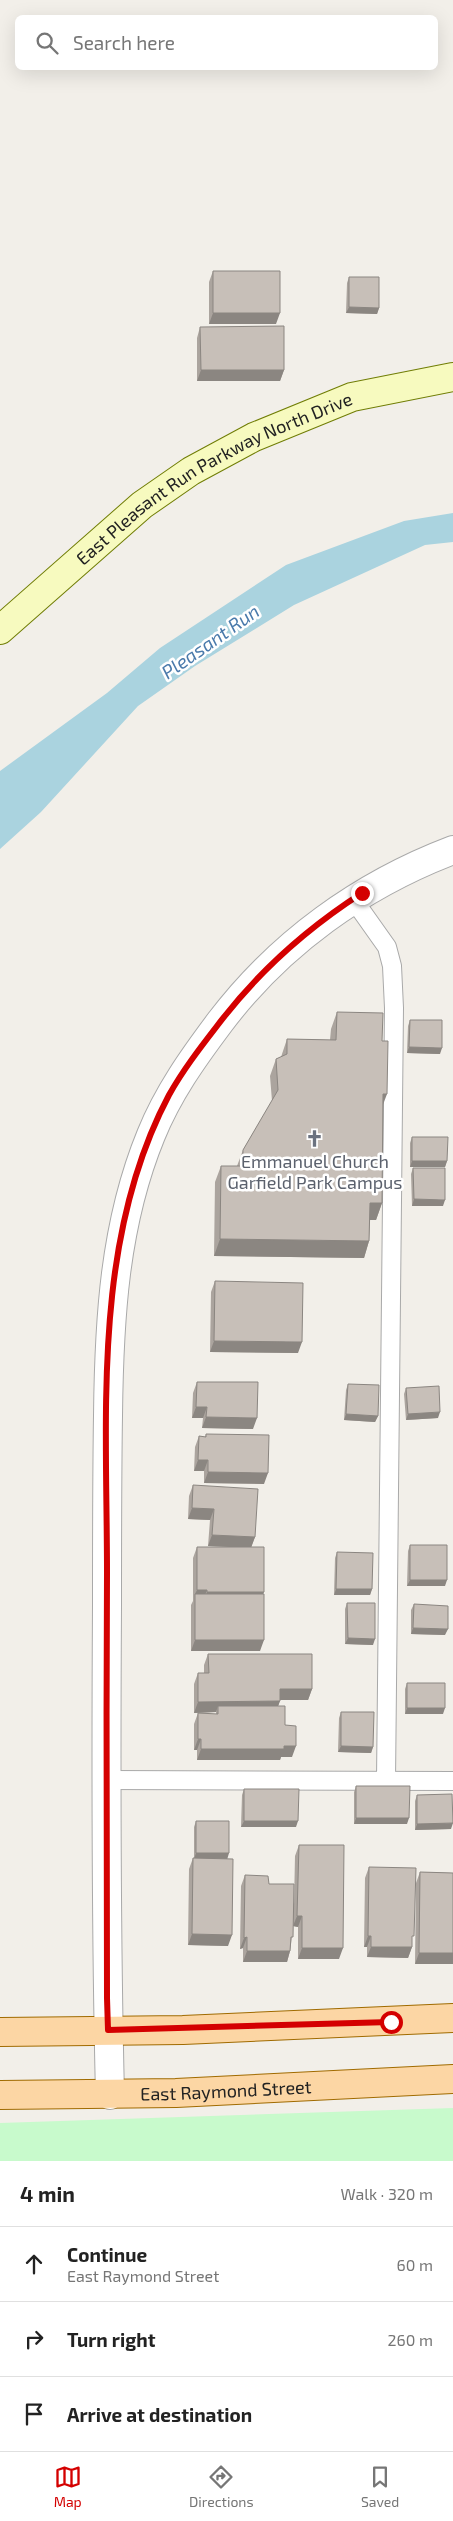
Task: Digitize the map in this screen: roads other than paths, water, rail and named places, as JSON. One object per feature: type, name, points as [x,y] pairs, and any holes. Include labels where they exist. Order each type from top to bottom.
[{"type":"main road","points":[[0,2032],[183,2030],[453,2018]]},
{"type":"main road","name":"East Raymond Street","points":[[0,2095],[110,2095],[453,2079]]},
{"type":"street","name":"East Pleasant Run Parkway North Drive","points":[[0,630],[142,505],[190,471],[260,434],[352,397],[453,377]]},
{"type":"street","points":[[110,2095],[106,1780],[109,1343],[120,1240],[130,1199],[151,1134],[169,1096],[197,1053],[232,1007],[261,974],[295,943],[352,900],[400,873],[453,850]]},
{"type":"lane","points":[[352,900],[387,947],[392,966],[394,1008],[386,1781]]},
{"type":"lane","points":[[106,1780],[453,1781]]},
{"type":"water","name":"Pleasant Run","points":[[453,513],[453,542],[425,545],[294,605],[195,666],[138,706],[41,812],[0,849],[0,771],[107,693],[160,648],[286,565],[404,521]]},
{"type":"place","name":"Emmanuel Church Garfield Park Campus","points":[[315,1138]]}]
